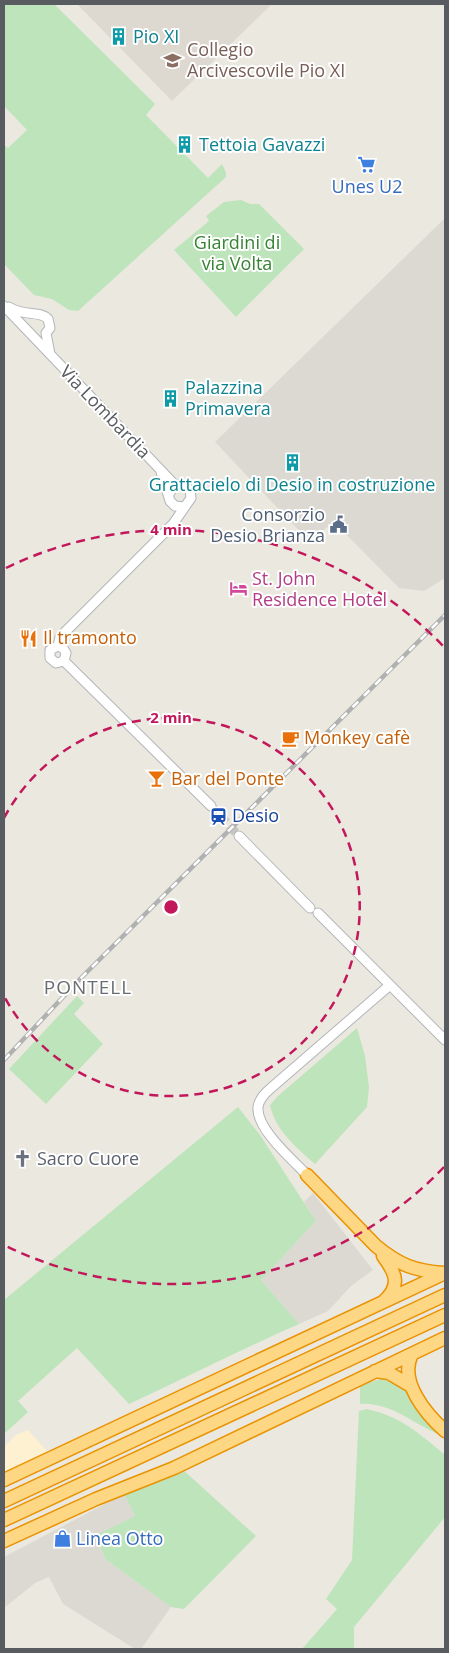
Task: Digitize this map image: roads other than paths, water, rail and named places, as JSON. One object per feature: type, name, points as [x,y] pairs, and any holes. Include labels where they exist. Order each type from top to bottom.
[{"type":"highway","points":[[307,1175],[376,1246],[398,1263],[413,1269],[445,1273]]},
{"type":"highway","points":[[376,1246],[393,1271],[395,1284],[390,1295],[381,1304]]},
{"type":"highway","points":[[4,1480],[445,1273]]},
{"type":"highway","points":[[4,1501],[445,1295]]},
{"type":"highway","points":[[4,1520],[445,1315]]},
{"type":"highway","points":[[4,1541],[96,1499],[174,1468],[445,1338]]},
{"type":"highway","points":[[412,1354],[407,1363],[411,1386],[425,1409],[445,1431]]},
{"type":"highway","points":[[375,1371],[389,1373],[411,1386]]},
{"type":"street","name":"Via Lombardia","points":[[4,305],[19,313],[40,314],[48,319],[50,328],[46,333],[50,355]]},
{"type":"street","name":"Via Lombardia","points":[[4,305],[175,485]]},
{"type":"street","points":[[34,314],[27,322],[30,332],[40,336],[46,333]]},
{"type":"street","name":"Via Lombardia","points":[[160,469],[169,494]]},
{"type":"street","points":[[58,646],[60,637],[173,524],[191,498],[190,490],[183,485],[175,485],[169,494],[172,504],[173,524]]},
{"type":"street","points":[[172,504],[180,507],[184,506]]},
{"type":"street","points":[[58,646],[50,650],[50,658],[56,663],[64,661]]},
{"type":"street","points":[[58,646],[65,650],[66,656],[64,661]]},
{"type":"street","points":[[64,661],[211,806]]},
{"type":"street","points":[[240,836],[314,912],[329,924],[445,1040]]},
{"type":"street","points":[[307,1175],[263,1126],[258,1109],[260,1099],[270,1088],[390,985]]},
{"type":"tunnel","points":[[211,806],[239,836]]},
{"type":"railway","points":[[4,1060],[80,979],[445,615]]},
{"type":"place","name":"Pio XI","points":[[119,37]]},
{"type":"place","name":"Collegio Arcivescovile Pio XI","points":[[173,60]]},
{"type":"place","name":"Tettoia Gavazzi","points":[[185,145]]},
{"type":"place","name":"Unes U2","points":[[367,164]]},
{"type":"place","name":"Palazzina Primavera","points":[[171,398]]},
{"type":"place","name":"Grattacielo di Desio in costruzione","points":[[292,462]]},
{"type":"place","name":"Consorzio Desio Brianza","points":[[339,525]]},
{"type":"place","name":"St. John Residence Hotel","points":[[238,589]]},
{"type":"place","name":"Il tramonto","points":[[29,638]]},
{"type":"place","name":"Monkey cafè","points":[[290,738]]},
{"type":"place","name":"Bar del Ponte","points":[[157,779]]},
{"type":"place","name":"Desio","points":[[218,816]]},
{"type":"place","name":"Sacro Cuore","points":[[23,1159]]},
{"type":"place","name":"Linea Otto","points":[[62,1539]]},
{"type":"district","name":"PONTELL","points":[[88,987]]},
{"type":"park label","name":"Giardini di via Volta","points":[[237,253]]}]
